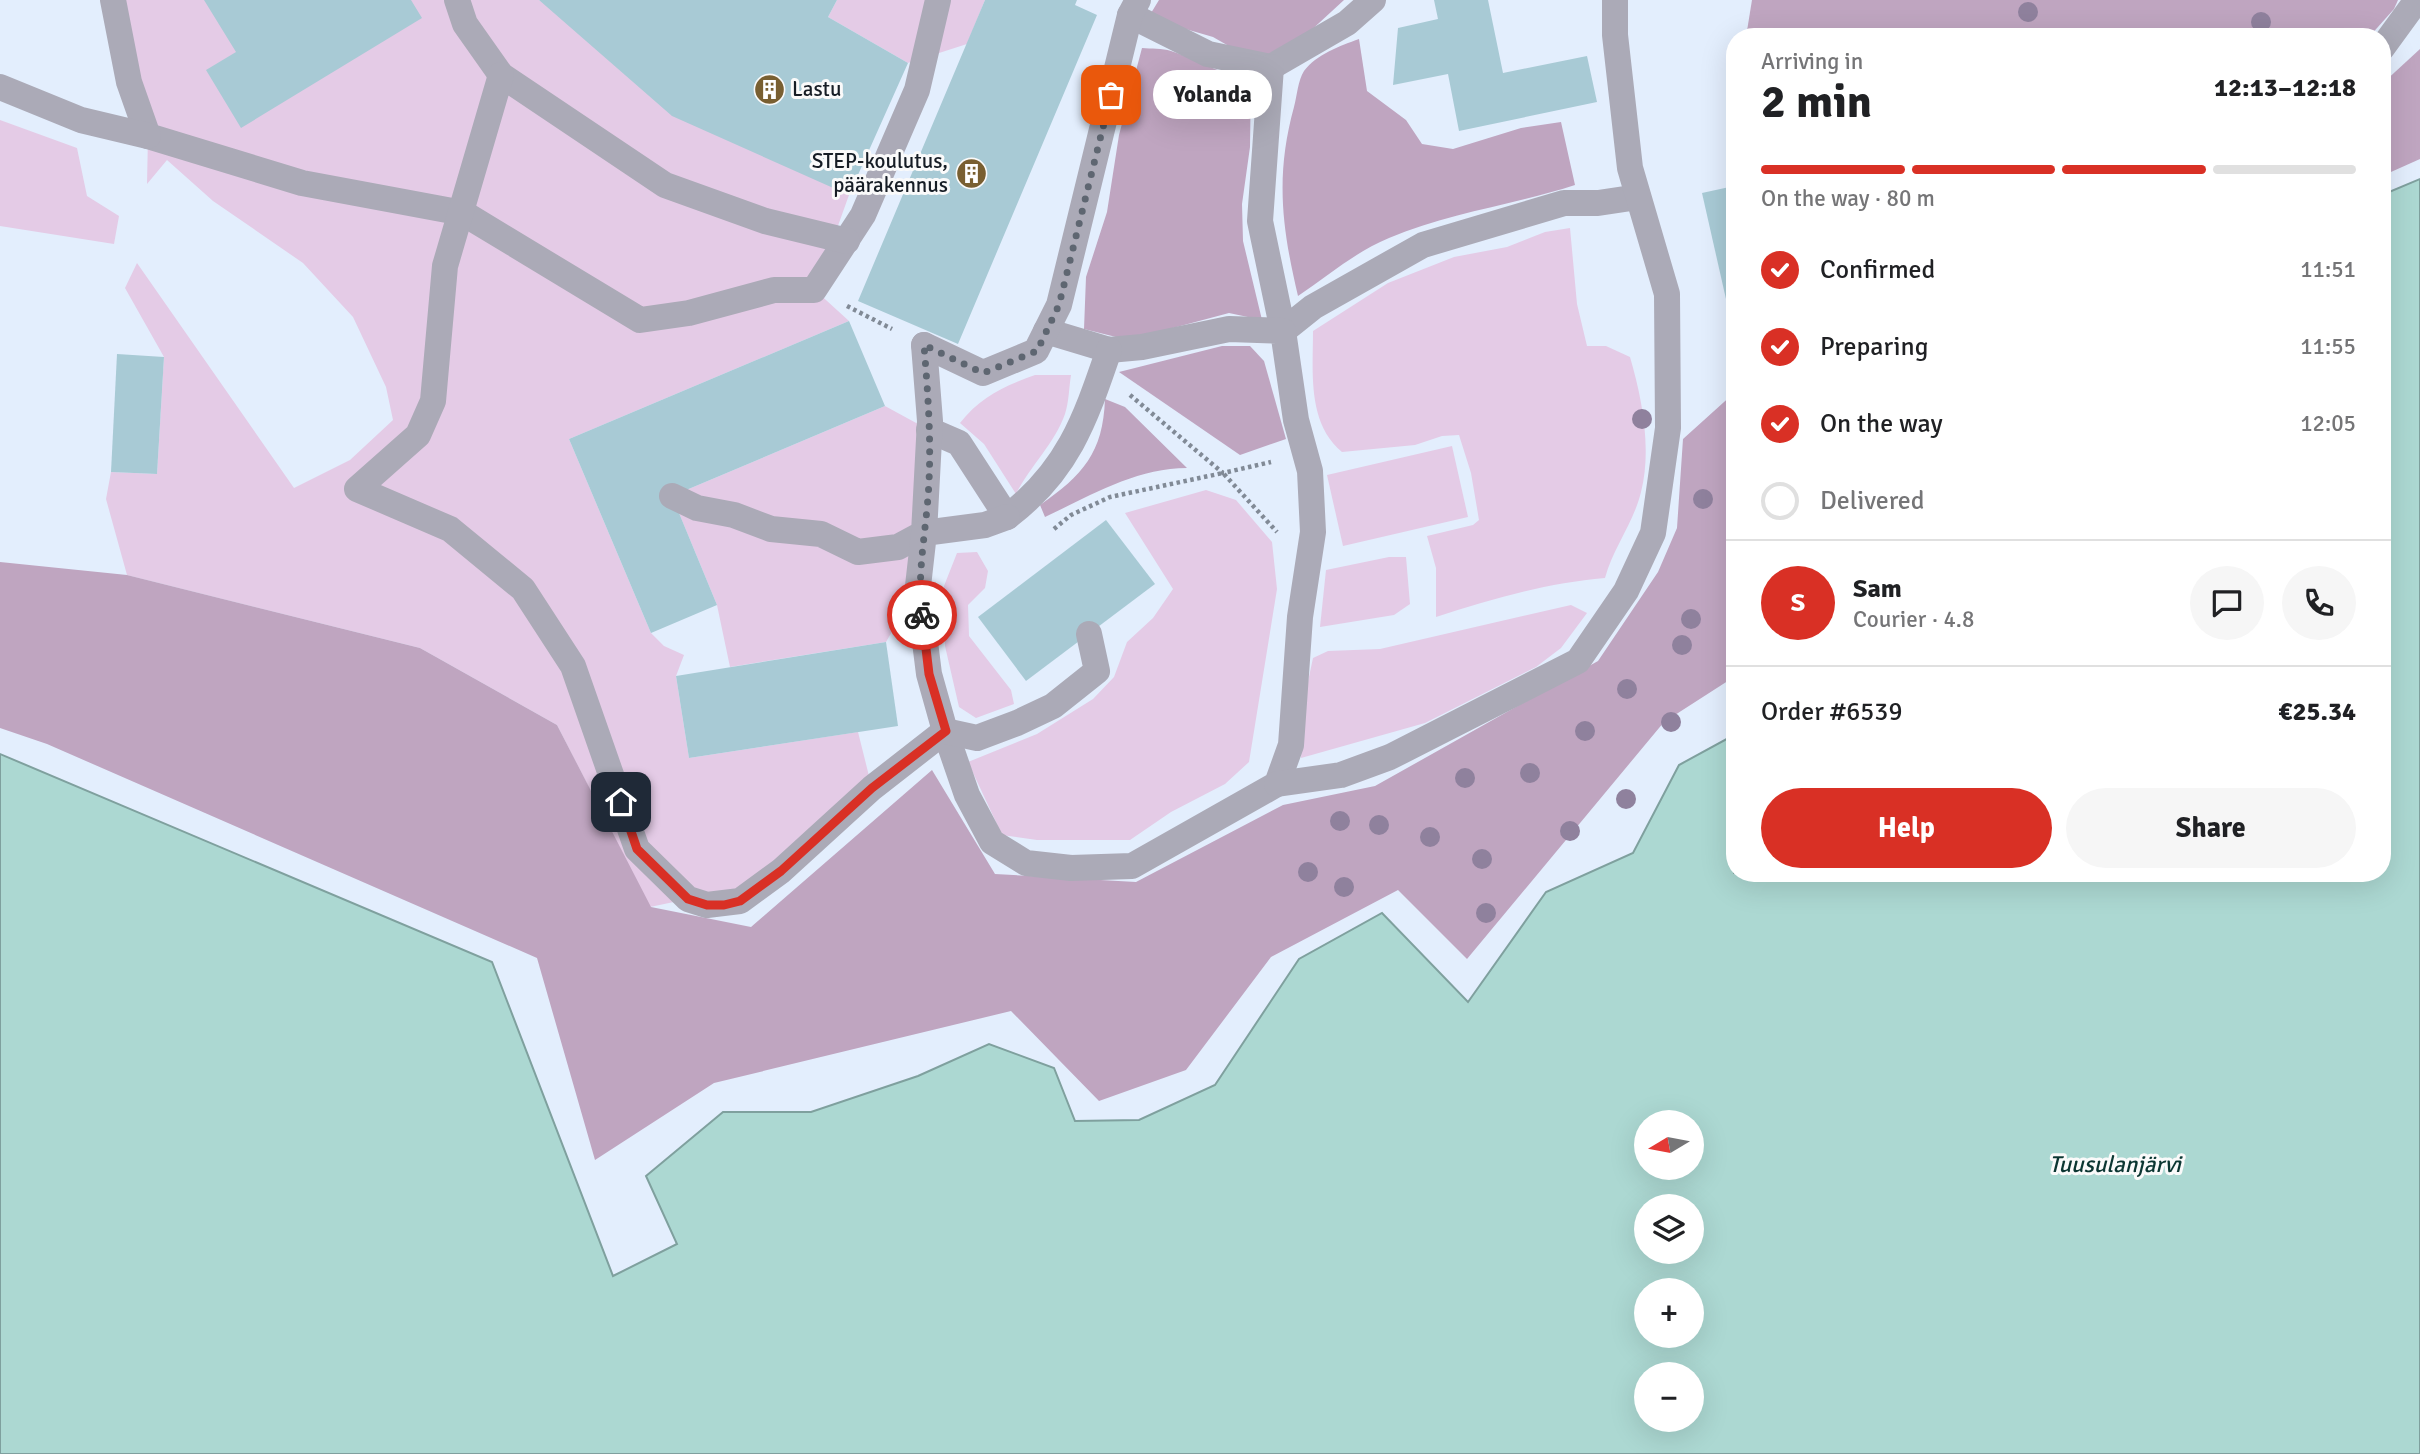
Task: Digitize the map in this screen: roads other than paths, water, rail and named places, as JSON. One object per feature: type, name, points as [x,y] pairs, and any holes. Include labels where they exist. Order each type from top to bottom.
[{"type":"lane","points":[[113,0],[129,82],[148,136]]},
{"type":"lane","points":[[457,0],[465,24],[500,75],[665,185],[765,221],[847,241]]},
{"type":"lane","points":[[0,87],[81,120],[148,136],[302,183],[463,213],[640,320],[689,313],[774,289],[814,290],[863,215],[917,90],[938,0]]},
{"type":"lane","points":[[1373,0],[1347,23],[1271,67],[1208,54],[1134,8],[1059,305],[1037,351],[983,373],[924,345],[929,430],[924,533],[918,586],[929,674],[967,795],[992,842],[1026,863],[1071,868],[1132,866],[1277,784],[1341,775],[1390,757],[1578,662],[1626,591],[1653,533],[1668,428],[1667,294],[1630,168],[1615,35],[1615,0]]},
{"type":"lane","points":[[2391,36],[2417,0]]},
{"type":"lane","points":[[1271,67],[1260,221],[1283,331],[1296,420],[1310,471],[1313,532],[1300,617],[1291,746],[1277,784]]},
{"type":"lane","points":[[500,75],[480,141],[463,213],[445,266],[433,401],[418,435],[357,489],[450,529],[523,589],[573,666],[637,849],[688,899],[707,905],[740,901],[781,871],[872,788],[946,731]]},
{"type":"lane","points":[[672,496],[697,508],[734,515],[771,529],[821,534],[858,552],[898,547],[924,533],[985,525],[1007,517],[1031,499],[1068,454],[1106,361],[1142,347],[1229,329],[1283,331],[1313,307],[1423,245],[1564,203],[1598,203],[1639,197]]},
{"type":"lane","points":[[1046,331],[1106,361]]},
{"type":"lane","points":[[929,430],[959,443],[1007,517]]},
{"type":"lane","points":[[946,731],[977,738],[1053,706],[1097,671],[1089,634]]},
{"type":"water","name":"Tuusulanjärvi","points":[[2420,179],[2420,1454],[0,1454],[0,754],[492,962],[613,1276],[677,1244],[646,1176],[723,1112],[811,1112],[918,1076],[989,1044],[1054,1068],[1075,1121],[1139,1120],[1215,1085],[1299,959],[1382,913],[1468,1002],[1546,892],[1633,853],[1679,765],[1726,739],[1726,882],[2391,882],[2391,191]]},
{"type":"place","name":"Lastu","points":[[769,89]]},
{"type":"place","name":"Yolanda","points":[[1111,95]]},
{"type":"place","name":"STEP-koulutus, päärakennus","points":[[971,173]]}]
